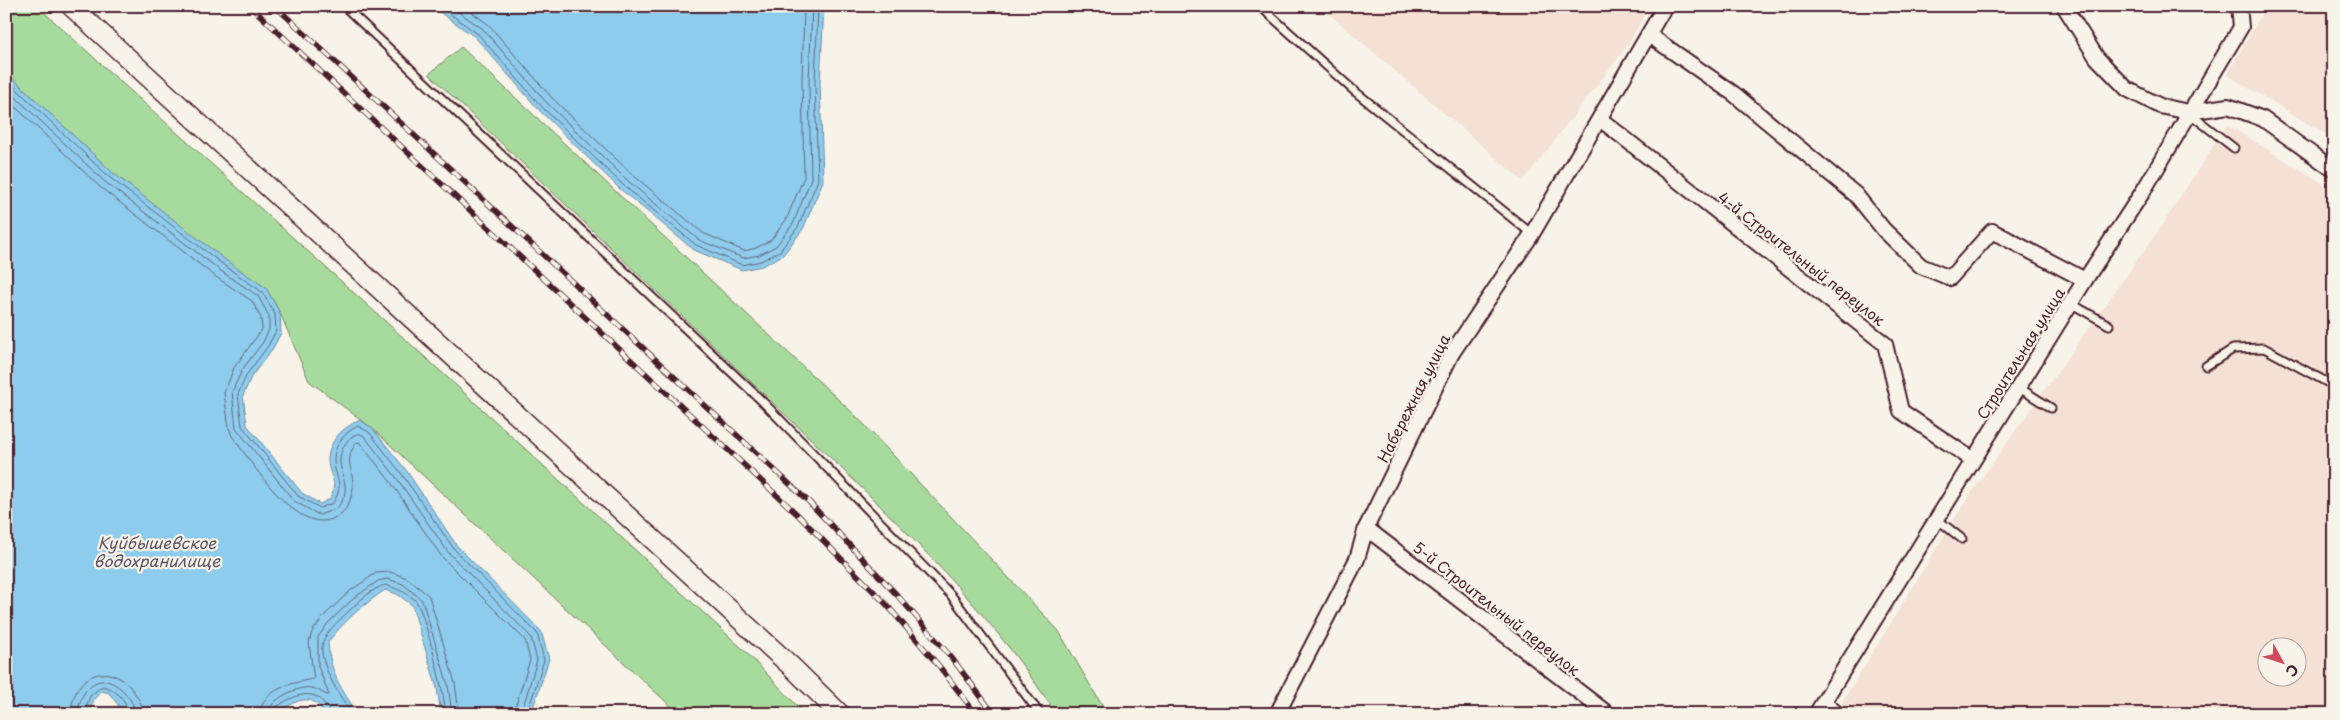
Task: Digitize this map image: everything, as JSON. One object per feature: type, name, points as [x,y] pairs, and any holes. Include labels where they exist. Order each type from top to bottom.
[{"type":"main road","points":[[71,6],[792,667],[840,714]]},
{"type":"street","name":"Набережная улица","points":[[1277,714],[1357,559],[1366,528],[1452,353],[1532,234],[1665,6]]},
{"type":"street","points":[[2064,6],[2097,58],[2127,89],[2160,106],[2189,112],[2228,106],[2263,119],[2334,170]]},
{"type":"street","name":"Строительная улица","points":[[1816,714],[2070,303],[2142,194],[2241,27],[2239,6]]},
{"type":"street","points":[[1649,35],[1734,94],[1856,196],[1884,230],[1922,266],[1950,278],[1992,231],[2085,280]]},
{"type":"street","name":"4-й Строительный переулок","points":[[1600,119],[1885,344],[1901,411],[1973,460]]},
{"type":"street","name":"5-й Строительный переулок","points":[[1366,528],[1608,714]]},
{"type":"lane","points":[[344,6],[762,401],[951,595],[1040,714]]},
{"type":"lane","points":[[1260,6],[1352,89],[1532,234]]},
{"type":"lane","points":[[2189,112],[2234,148]]},
{"type":"lane","points":[[2070,303],[2109,325]]},
{"type":"lane","points":[[2206,366],[2234,349],[2264,348],[2334,386]]},
{"type":"lane","points":[[2018,387],[2051,408]]},
{"type":"lane","points":[[1937,518],[1962,539]]},
{"type":"lane","points":[[1825,699],[1843,714]]},
{"type":"shaded area","points":[[1320,6],[1649,6],[1627,46],[1523,181]]},
{"type":"shaded area","points":[[2266,6],[2334,6],[2334,139],[2227,75]]},
{"type":"shaded area","points":[[2227,125],[2334,190],[2334,714],[1835,714],[1965,502],[2163,224]]},
{"type":"green space","points":[[6,6],[37,6],[459,388],[745,651],[805,714],[679,714],[372,428],[309,381],[280,313],[266,288],[228,262],[113,173],[6,72]]},
{"type":"green space","points":[[461,47],[857,417],[1058,630],[1107,714],[1056,714],[1027,671],[994,629],[960,589],[886,511],[429,74]]},
{"type":"water","points":[[431,6],[824,6],[820,83],[823,181],[803,229],[783,255],[762,266],[742,270],[694,250],[620,189],[539,110],[475,37]]},
{"type":"water","name":"Куйбышевское водохранилище","points":[[6,72],[113,173],[228,262],[266,288],[280,313],[281,333],[273,348],[251,377],[243,396],[247,425],[302,493],[320,504],[330,499],[333,492],[334,483],[328,461],[334,441],[342,431],[360,420],[372,428],[406,470],[457,546],[541,631],[549,659],[531,714],[441,714],[437,688],[412,605],[397,594],[385,590],[354,614],[328,642],[331,663],[337,680],[358,714],[325,714],[320,706],[314,702],[302,700],[289,705],[276,714],[125,714],[109,693],[102,691],[94,699],[89,714],[6,714]]},
{"type":"railway","points":[[250,6],[798,515],[886,604],[939,666],[976,714]]},
{"type":"railway","points":[[275,6],[809,502],[897,595],[951,657],[994,714]]}]
